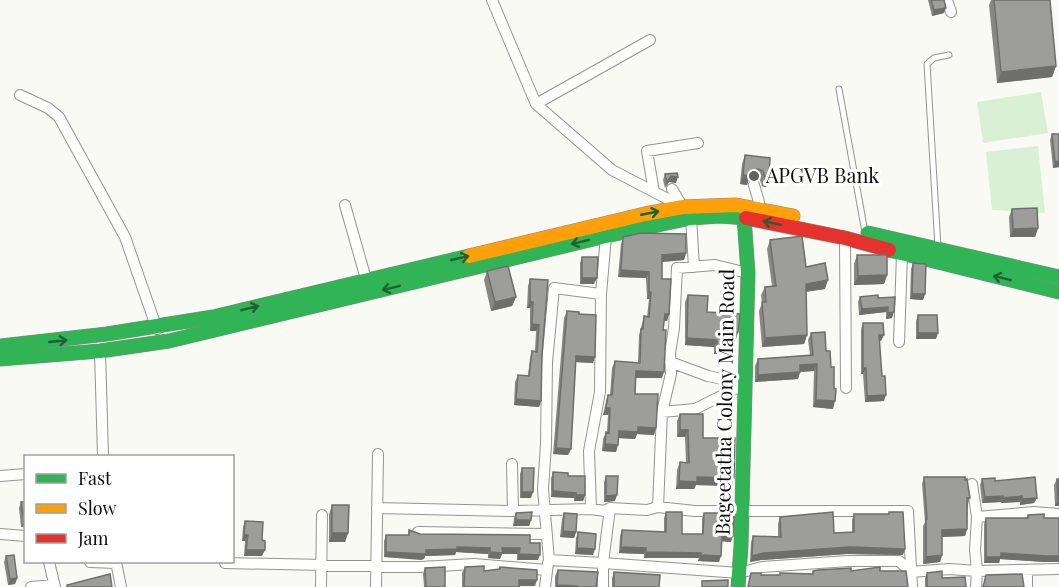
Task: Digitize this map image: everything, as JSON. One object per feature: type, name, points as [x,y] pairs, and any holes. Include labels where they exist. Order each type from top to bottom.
[{"type":"main road","points":[[0,346],[157,328],[213,317],[645,214],[687,212],[736,205],[759,208],[1059,277]]},
{"type":"main road","points":[[0,359],[100,351],[169,340],[606,236],[687,212],[744,217],[845,238],[1059,292]]},
{"type":"main road","name":"Bageetatha Colony Main Road","points":[[738,580],[748,273],[744,217]]},
{"type":"street","points":[[492,0],[536,104],[612,170],[687,212]]},
{"type":"street","points":[[947,0],[951,12]]},
{"type":"street","points":[[536,104],[650,40]]},
{"type":"street","points":[[20,95],[48,108],[59,117],[125,237],[157,328]]},
{"type":"street","points":[[654,192],[647,151],[698,143]]},
{"type":"street","points":[[754,186],[759,208]]},
{"type":"street","points":[[672,189],[687,212],[694,267]]},
{"type":"street","points":[[345,205],[366,279]]},
{"type":"street","points":[[591,509],[589,451],[600,392],[601,294],[606,236]]},
{"type":"street","points":[[845,238],[846,388]]},
{"type":"street","points":[[899,342],[902,254]]},
{"type":"street","points":[[658,507],[662,412],[671,374],[677,268],[715,265],[748,273]]},
{"type":"street","points":[[545,587],[548,565],[544,510],[547,362],[554,288],[601,294]]},
{"type":"street","points":[[100,351],[103,455]]},
{"type":"street","points":[[670,362],[708,376],[745,384]]},
{"type":"street","points":[[662,412],[695,409],[745,384]]},
{"type":"street","points":[[376,587],[378,454]]},
{"type":"street","points":[[512,464],[513,511]]},
{"type":"street","points":[[0,477],[24,474]]},
{"type":"street","points":[[972,484],[977,517],[976,587]]},
{"type":"street","points":[[377,508],[513,511],[591,509],[605,511],[610,508],[647,510],[658,507],[695,511],[908,511],[912,587]]},
{"type":"street","points":[[603,587],[603,563],[610,508]]},
{"type":"street","points":[[977,517],[1034,512],[1059,514]]},
{"type":"street","points":[[321,587],[322,515]]},
{"type":"street","points":[[418,532],[546,534]]},
{"type":"street","points":[[0,534],[24,536]]},
{"type":"street","points":[[225,563],[421,567],[474,564],[603,563],[738,580],[762,567],[868,561],[899,561],[911,572],[950,569],[977,571],[1059,569]]},
{"type":"street","points":[[31,587],[54,586],[49,563]]},
{"type":"street","points":[[116,563],[121,587]]},
{"type":"street","points":[[1027,570],[1027,587]]},
{"type":"lane","points":[[938,250],[927,64],[934,58],[949,55]]},
{"type":"lane","points":[[839,89],[865,232]]},
{"type":"green space","points":[[1041,92],[1048,133],[983,143],[977,102]]},
{"type":"green space","points":[[1038,146],[1045,213],[992,210],[986,152]]},
{"type":"building","points":[[931,0],[944,0],[946,8],[934,10]]},
{"type":"building","points":[[994,0],[1050,0],[1056,66],[1001,72]]},
{"type":"building","points":[[1052,134],[1059,134],[1059,161],[1055,162]]},
{"type":"building","points":[[745,155],[770,158],[769,178],[758,169],[752,171],[750,176],[743,175]]},
{"type":"building","points":[[677,173],[678,177],[671,176],[667,182],[665,174]]},
{"type":"building","points":[[1037,208],[1038,228],[1013,229],[1012,209]]},
{"type":"building","points":[[641,233],[686,234],[686,253],[662,255],[662,279],[671,279],[669,314],[665,314],[663,330],[666,330],[664,372],[636,371],[635,394],[658,394],[656,428],[638,427],[638,432],[619,431],[618,445],[605,444],[606,432],[609,433],[610,408],[606,408],[608,395],[612,395],[615,361],[640,363],[641,329],[643,329],[644,316],[649,317],[651,292],[649,292],[649,272],[621,270],[623,237]]},
{"type":"building","points":[[802,236],[806,267],[825,263],[828,280],[806,284],[807,335],[765,338],[762,302],[766,302],[765,287],[776,286],[770,240]]},
{"type":"building","points":[[857,255],[887,255],[887,275],[858,276]]},
{"type":"building","points":[[582,257],[598,257],[597,278],[582,278]]},
{"type":"building","points":[[913,263],[926,264],[925,294],[912,294]]},
{"type":"building","points":[[508,266],[516,297],[495,302],[487,271]]},
{"type":"building","points":[[530,279],[548,280],[541,401],[516,399],[518,375],[529,376],[532,351],[537,352],[539,325],[532,324],[533,302],[530,302]]},
{"type":"building","points":[[688,295],[708,296],[707,312],[740,314],[738,332],[732,331],[731,347],[717,347],[717,340],[687,338]]},
{"type":"building","points":[[878,295],[878,298],[895,297],[894,312],[888,313],[888,307],[862,309],[860,297]]},
{"type":"building","points":[[567,311],[596,315],[595,357],[576,356],[571,449],[556,448]]},
{"type":"building","points":[[918,315],[937,315],[938,333],[918,333]]},
{"type":"building","points":[[863,323],[883,323],[884,335],[879,335],[886,395],[867,396],[866,368],[863,368]]},
{"type":"building","points":[[825,332],[826,351],[830,351],[831,367],[834,367],[835,401],[816,400],[817,364],[800,365],[800,372],[758,375],[758,359],[813,355],[811,333]]},
{"type":"building","points":[[680,414],[703,414],[703,438],[735,438],[734,478],[697,477],[697,482],[679,481],[680,462],[689,463],[688,430],[680,430]]},
{"type":"building","points":[[522,468],[534,468],[533,492],[522,492]]},
{"type":"building","points":[[553,472],[568,473],[568,476],[585,476],[585,495],[553,491]]},
{"type":"building","points":[[606,476],[618,476],[617,495],[606,496]]},
{"type":"building","points":[[924,477],[965,477],[965,480],[967,479],[970,498],[967,498],[967,529],[942,530],[942,555],[926,557],[927,519]]},
{"type":"building","points":[[1035,477],[1037,498],[985,497],[982,479],[995,478],[995,481]]},
{"type":"building","points":[[1057,479],[1059,479],[1059,500],[1058,500]]},
{"type":"building","points":[[21,502],[24,502],[24,521]]},
{"type":"building","points":[[332,505],[349,505],[348,533],[332,533]]},
{"type":"building","points":[[532,512],[531,520],[516,520],[516,513]]},
{"type":"building","points":[[666,512],[682,512],[682,534],[703,534],[704,513],[719,513],[719,516],[734,517],[733,536],[722,535],[721,556],[701,555],[701,553],[646,552],[646,548],[621,547],[622,530],[666,532]]},
{"type":"building","points":[[833,512],[834,533],[854,532],[854,514],[903,512],[905,549],[850,547],[764,553],[752,556],[753,536],[781,537],[780,517]]},
{"type":"building","points":[[564,513],[577,514],[576,532],[563,531]]},
{"type":"building","points":[[1044,514],[1044,518],[1059,518],[1059,556],[1001,553],[1001,557],[986,557],[986,518],[1028,518],[1028,515]]},
{"type":"building","points":[[245,521],[263,522],[262,540],[265,541],[265,550],[246,550],[248,535],[244,535]]},
{"type":"building","points":[[409,530],[420,534],[530,535],[530,543],[540,543],[540,555],[519,554],[520,548],[502,548],[503,553],[490,552],[490,548],[457,547],[457,549],[426,550],[426,554],[386,552],[386,535],[409,535]]},
{"type":"building","points":[[578,532],[596,534],[595,549],[577,548]]},
{"type":"building","points":[[14,555],[17,578],[10,579],[6,556]]},
{"type":"building","points":[[484,566],[484,571],[500,569],[500,567],[537,570],[537,580],[519,580],[519,587],[464,587],[465,567]]},
{"type":"building","points":[[445,567],[445,587],[426,587],[425,568]]},
{"type":"building","points":[[880,567],[880,571],[906,571],[908,586],[748,587],[751,573],[761,573],[761,575],[813,574],[813,571],[818,570],[851,568],[851,571]]},
{"type":"building","points":[[558,570],[598,572],[596,587],[557,585]]},
{"type":"building","points":[[942,571],[942,578],[965,577],[966,587],[927,587],[927,573]]},
{"type":"building","points":[[614,572],[660,575],[659,587],[614,587]]},
{"type":"building","points":[[110,574],[112,587],[67,587],[67,585]]},
{"type":"building","points":[[1022,574],[1024,587],[983,587],[986,575]]},
{"type":"building","points":[[728,580],[728,587],[702,587],[702,581]]},
{"type":"traffic: fast","points":[[0,359],[100,351],[169,341],[606,236],[691,218],[720,216],[746,218]]},
{"type":"traffic: fast","points":[[738,587],[748,273],[744,217]]},
{"type":"traffic: fast","points":[[868,233],[1059,277]]},
{"type":"traffic: fast","points":[[889,250],[1059,292]]},
{"type":"traffic: fast","points":[[0,346],[107,334],[213,317],[469,256]]},
{"type":"traffic: slow","points":[[469,256],[683,207],[736,205],[793,216]]},
{"type":"traffic: jam","points":[[746,218],[845,238],[889,250]]},
{"type":"place","name":"APGVB Bank","points":[[754,176]]}]
